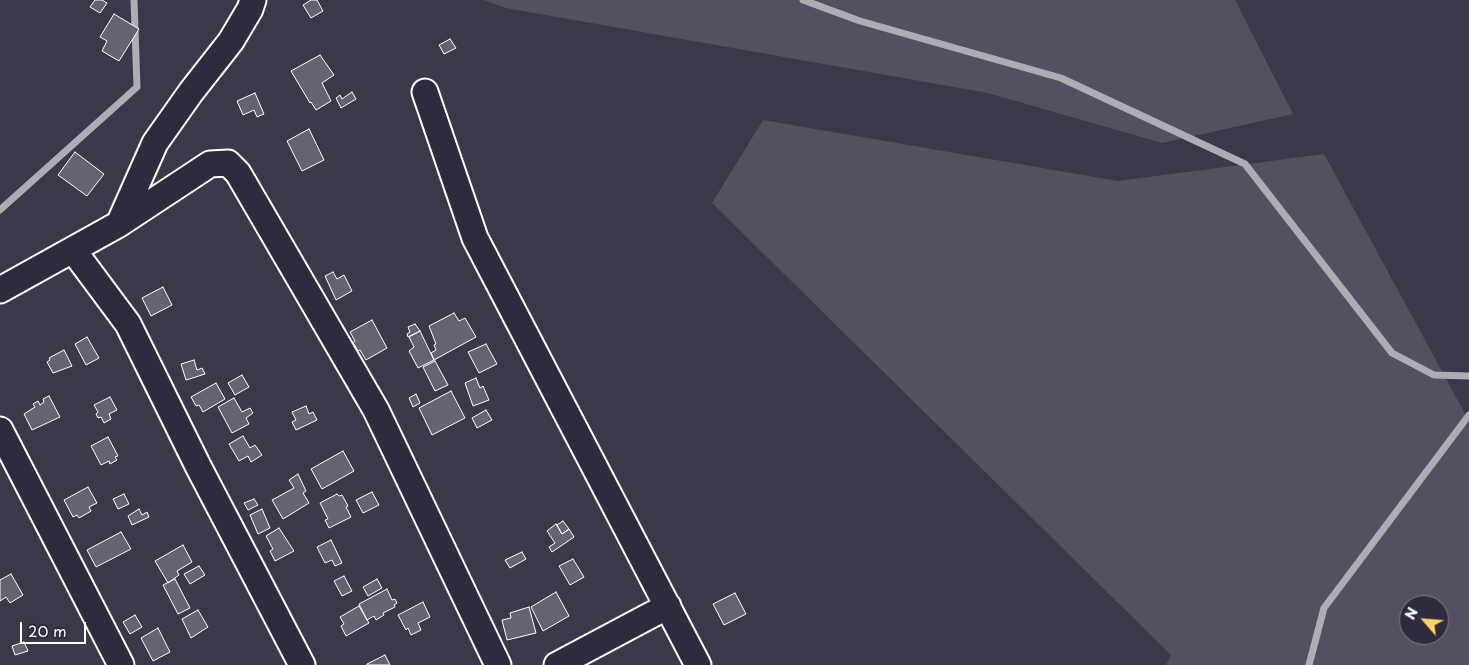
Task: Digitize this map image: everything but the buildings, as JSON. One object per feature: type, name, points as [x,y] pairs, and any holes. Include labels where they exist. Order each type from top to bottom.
[{"type":"street","points":[[120,224],[155,143],[191,92],[231,41],[250,9],[253,0]]},
{"type":"street","points":[[426,92],[475,238],[698,665]]},
{"type":"street","points":[[0,290],[120,224],[210,164],[228,163],[238,173],[376,410],[498,665]]},
{"type":"street","points":[[74,250],[128,324],[198,466],[302,665]]},
{"type":"street","points":[[0,430],[121,665]]},
{"type":"street","points":[[557,665],[668,606]]},
{"type":"shaded area","points":[[483,0],[1235,0],[1293,114],[1162,143],[988,93],[506,8]]},
{"type":"shaded area","points":[[763,120],[1118,181],[1324,154],[1469,421],[1469,665],[1166,665],[1171,655],[712,203]]},
{"type":"waterway","points":[[0,210],[137,87],[134,0]]},
{"type":"waterway","points":[[803,0],[860,21],[1061,78],[1245,164],[1392,353],[1434,375],[1469,376]]},
{"type":"waterway","points":[[1309,665],[1324,608],[1469,415]]}]
